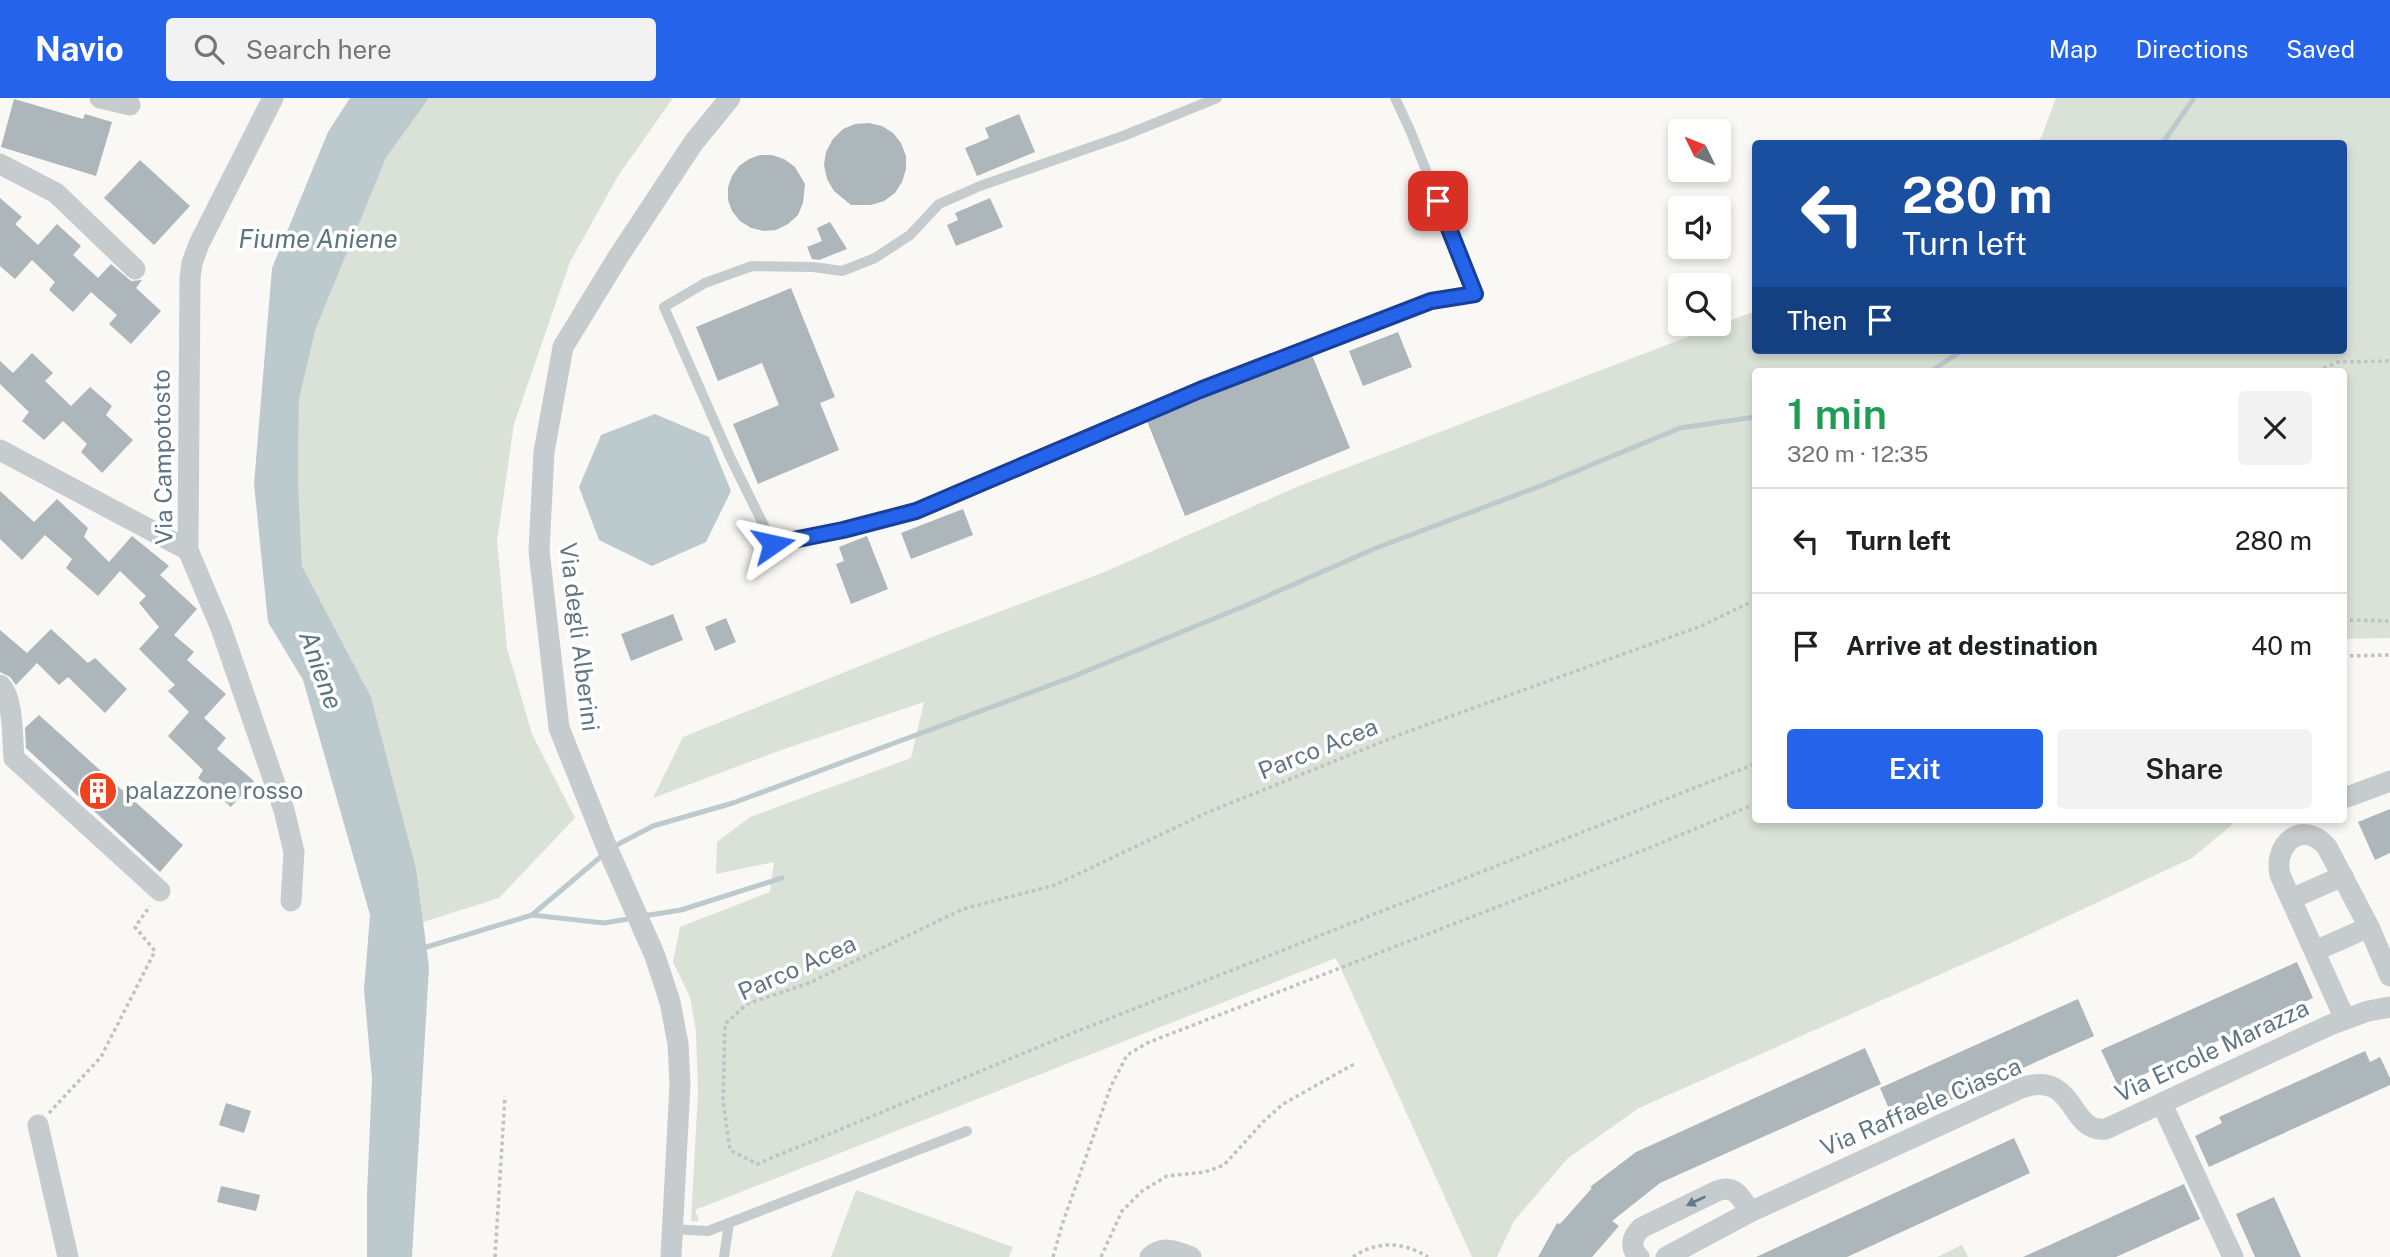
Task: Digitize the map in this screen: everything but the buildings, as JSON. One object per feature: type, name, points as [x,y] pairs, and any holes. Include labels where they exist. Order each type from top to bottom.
[{"type":"street","points":[[100,98],[130,106]]},
{"type":"street","name":"Via Campotosto","points":[[273,98],[192,263],[187,390],[188,550],[221,628],[284,810],[294,852],[291,901]]},
{"type":"street","name":"Via degli Alberini","points":[[671,1257],[680,1084],[670,1002],[655,956],[559,728],[539,551],[544,452],[563,347],[618,257],[694,142],[730,98]]},
{"type":"street","points":[[0,164],[56,193],[135,269]]},
{"type":"street","points":[[0,450],[188,550]]},
{"type":"street","points":[[0,685],[9,701],[14,758],[160,891]]},
{"type":"street","points":[[2347,797],[2390,781]]},
{"type":"street","name":"Via Ercole Marazza","points":[[2345,1019],[2280,875],[2279,861],[2284,846],[2294,837],[2306,835],[2322,841],[2343,876],[2390,976]]},
{"type":"street","points":[[2291,899],[2343,876]]},
{"type":"street","points":[[2315,951],[2368,926]]},
{"type":"street","name":"Via Ercole Marazza","points":[[2101,1130],[2345,1019],[2390,1007]]},
{"type":"street","name":"Via Raffaele Ciasca","points":[[1666,1257],[1750,1212],[2030,1085],[2058,1088],[2084,1121],[2092,1128],[2101,1130]]},
{"type":"street","points":[[2162,1104],[2233,1257]]},
{"type":"street","points":[[38,1125],[68,1257]]},
{"type":"street","points":[[1639,1257],[1632,1245],[1641,1228],[1717,1191],[1726,1188],[1735,1191],[1750,1212]]},
{"type":"street","points":[[1150,1257],[1159,1250],[1170,1250],[1191,1257]]},
{"type":"lane","points":[[1217,98],[1123,136],[980,186],[939,204],[910,235],[875,258],[842,271],[813,267],[751,266],[705,282],[664,307],[730,457],[773,544],[916,511],[1213,385],[1431,301],[1475,294],[1395,98]]},
{"type":"lane","points":[[672,1228],[708,1231],[967,1131]]},
{"type":"lane","points":[[724,1257],[729,1223]]},
{"type":"path","points":[[2323,368],[2338,362],[2390,361]]},
{"type":"path","name":"Parco Acea","points":[[1752,601],[1701,626],[1404,733],[1206,813],[1055,885],[963,909],[809,983],[747,1004],[725,1024],[723,1101],[730,1150],[757,1164],[1060,1038],[1752,765]]},
{"type":"path","points":[[2347,620],[2390,621]]},
{"type":"path","points":[[2347,656],[2390,655]]},
{"type":"path","points":[[1053,1257],[1111,1086],[1127,1055],[1147,1043],[1649,848],[1752,805]]},
{"type":"path","points":[[38,1125],[101,1057],[122,1018],[155,951],[135,928],[160,891]]},
{"type":"path","points":[[1101,1257],[1122,1210],[1142,1191],[1167,1176],[1205,1172],[1224,1165],[1283,1104],[1354,1064]]},
{"type":"path","points":[[495,1257],[505,1097]]},
{"type":"path","points":[[1353,1257],[1370,1247],[1399,1244],[1428,1257]]},
{"type":"shaded area","points":[[429,98],[673,98],[618,176],[570,262],[514,424],[497,541],[507,648],[532,734],[575,818],[499,898],[423,922],[416,868],[371,697],[302,566],[298,478],[299,399],[316,328],[386,158]]},
{"type":"shaded area","points":[[2056,98],[2390,98],[2390,638],[2347,639],[2347,368],[1752,368],[1752,823],[2232,823],[2192,858],[2013,942],[1639,1108],[1568,1158],[1514,1221],[1497,1257],[1472,1257],[1336,958],[695,1210],[699,1221],[691,1221],[698,1092],[696,1031],[690,997],[673,962],[680,927],[770,892],[774,862],[716,874],[717,842],[750,817],[911,758],[924,702],[784,749],[653,798],[683,737],[935,636],[1107,571],[1299,486],[1690,336],[1731,336],[1731,320],[1752,312],[1752,354],[2347,354],[2347,140],[2038,140]]},
{"type":"shaded area","points":[[856,1190],[1013,1247],[1009,1257],[831,1257]]},
{"type":"shaded area","points":[[1962,1245],[1968,1257],[1937,1257]]},
{"type":"water","name":"Fiume Aniene","points":[[350,98],[429,98],[386,158],[316,328],[299,399],[298,478],[302,566],[371,697],[416,868],[429,967],[412,1257],[367,1257],[372,1079],[364,990],[370,915],[303,680],[268,622],[254,484],[272,268],[328,132]]},
{"type":"water","points":[[655,414],[709,437],[731,491],[706,542],[652,566],[599,540],[579,487],[601,435]]},
{"type":"waterway","points":[[2165,140],[2194,98]]},
{"type":"waterway","points":[[1936,368],[1957,354]]},
{"type":"waterway","points":[[611,848],[653,826],[733,803],[1072,677],[1376,548],[1543,485],[1680,428],[1752,417]]},
{"type":"waterway","points":[[420,949],[532,915],[604,854]]},
{"type":"waterway","points":[[643,916],[681,910],[782,878]]},
{"type":"waterway","points":[[532,915],[604,923],[634,918]]},
{"type":"place","name":"palazzone rosso","points":[[98,791]]},
{"type":"route","points":[[773,544],[916,511],[1200,390],[1431,301],[1475,294],[1438,201]]},
{"type":"water label","name":"Aniene","points":[[321,670]]}]
